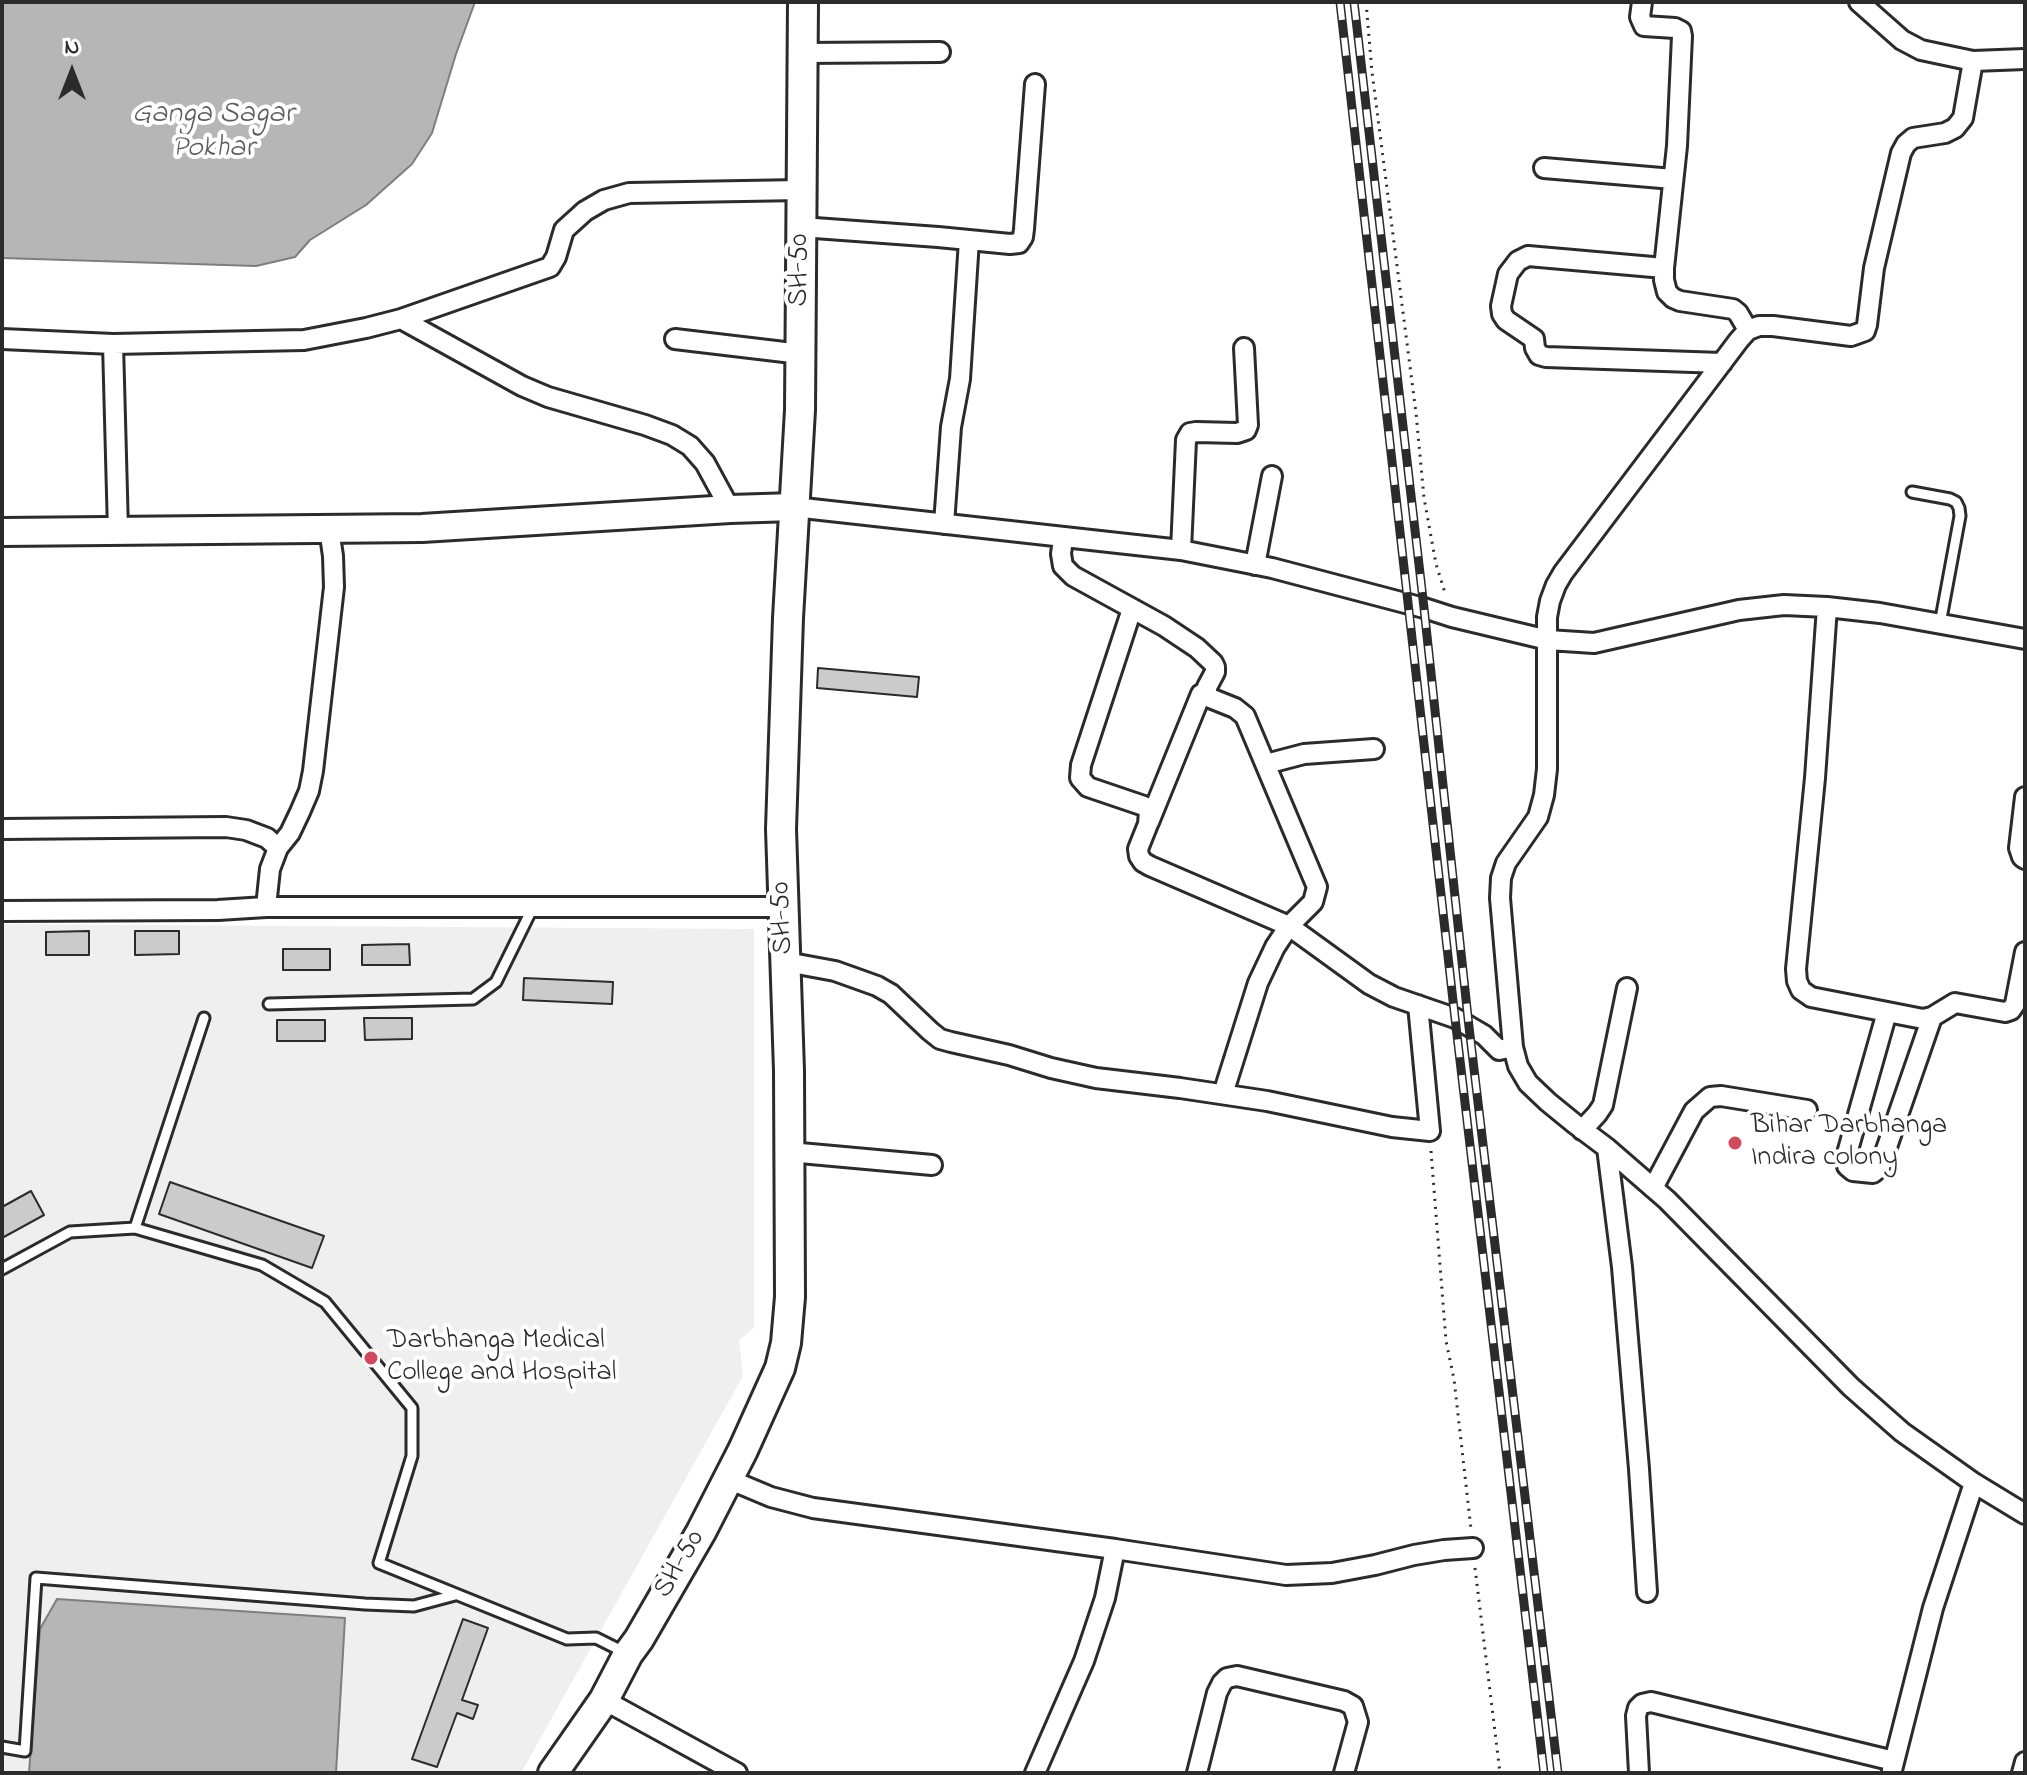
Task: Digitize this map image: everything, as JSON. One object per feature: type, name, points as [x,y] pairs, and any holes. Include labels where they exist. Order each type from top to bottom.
[{"type":"main road","name":"SH-50","points":[[553,1773],[604,1700],[686,1559],[780,1368],[786,1343],[790,1297],[789,1152],[781,829],[800,410],[803,2]]},
{"type":"street","points":[[1642,2],[1640,17],[1644,26],[1681,31],[1677,146],[1664,268],[1667,292],[1680,301],[1733,309],[1748,330]]},
{"type":"street","points":[[1859,2],[1902,40],[1921,50],[1973,61],[2025,59]]},
{"type":"street","points":[[802,53],[940,52]]},
{"type":"street","points":[[1973,61],[1963,118],[1955,128],[1945,133],[1913,138],[1901,153],[1874,268],[1865,331],[1851,336],[1773,326],[1748,330],[1563,573],[1550,601],[1547,617],[1547,769],[1544,795],[1538,817],[1506,863],[1501,878],[1501,920],[1513,1047],[1518,1066],[1528,1083],[1653,1188],[1851,1387],[1902,1432],[1974,1483],[2025,1514]]},
{"type":"street","points":[[801,227],[1019,243],[1023,237],[1035,84]]},
{"type":"street","points":[[1544,168],[1673,179]]},
{"type":"street","points":[[2,339],[113,344],[304,340],[401,319],[550,267],[564,230],[585,211],[604,200],[629,193],[801,190]]},
{"type":"street","points":[[944,524],[951,427],[960,379],[969,240]]},
{"type":"street","points":[[1664,268],[1528,256],[1518,261],[1508,274],[1502,314],[1534,339],[1539,355],[1546,357],[1722,363]]},
{"type":"street","points":[[401,319],[522,386],[672,435],[690,446],[705,463],[730,509]]},
{"type":"street","points":[[675,339],[801,354]]},
{"type":"street","points":[[113,344],[118,531]]},
{"type":"street","points":[[1181,550],[1186,440],[1190,433],[1237,433],[1246,430],[1244,348]]},
{"type":"street","points":[[1255,565],[1272,476]]},
{"type":"street","points":[[2,532],[422,528],[794,507],[1181,550],[1255,565],[1548,640],[1594,643],[1739,610],[1784,605],[1880,613],[2025,639]]},
{"type":"street","points":[[266,907],[270,869],[278,848],[290,833],[300,812],[313,771],[334,587],[329,529]]},
{"type":"street","points":[[1063,538],[1063,566],[1086,584],[1179,636],[1213,663],[1215,672],[1207,687],[1207,695],[1245,716],[1317,887],[1313,902],[1289,926],[1258,983],[1223,1094]]},
{"type":"street","points":[[1827,607],[1815,778],[1796,969],[1801,990],[1811,997],[1923,1019],[1955,1003],[1999,1012],[2011,1010],[2015,1004],[2025,952]]},
{"type":"street","points":[[1132,609],[1081,765],[1080,778],[1088,787],[1144,806],[1149,811],[1148,824]]},
{"type":"street","points":[[1201,694],[1138,849],[1143,862],[1289,926],[1369,984],[1394,997],[1455,1018],[1484,1035],[1499,1050],[1513,1047]]},
{"type":"street","points":[[1266,764],[1304,754],[1374,749]]},
{"type":"street","points":[[2025,797],[2019,848],[2025,859]]},
{"type":"street","points":[[2,829],[226,827],[267,838],[278,848]]},
{"type":"street","points":[[2,911],[266,907],[784,907]]},
{"type":"street","points":[[786,962],[835,971],[877,986],[891,994],[940,1039],[951,1042],[1096,1078],[1223,1094],[1392,1127],[1430,1131],[1418,1005]]},
{"type":"street","points":[[1582,1130],[1603,1105],[1627,988]]},
{"type":"street","points":[[1887,1012],[1846,1157],[1847,1166],[1853,1171],[1873,1173],[1880,1167],[1932,1017]]},
{"type":"street","points":[[1653,1188],[1694,1111],[1710,1097],[1721,1096],[1807,1110]]},
{"type":"street","points":[[1607,1148],[1622,1267],[1647,1592]]},
{"type":"street","points":[[789,1152],[932,1165]]},
{"type":"street","points":[[728,1479],[771,1497],[813,1508],[1286,1575],[1332,1573],[1414,1555],[1473,1548]]},
{"type":"street","points":[[1639,1773],[1636,1716],[1642,1704],[1651,1702],[1892,1767],[1933,1608],[1974,1483]]},
{"type":"street","points":[[1035,1773],[1084,1661],[1105,1598],[1115,1549]]},
{"type":"street","points":[[1197,1773],[1217,1693],[1227,1678],[1237,1676],[1344,1701],[1353,1706],[1358,1722],[1344,1773]]},
{"type":"street","points":[[604,1700],[737,1773]]},
{"type":"street","points":[[2022,1773],[2025,1762]]},
{"type":"lane","points":[[1912,492],[1950,499],[1959,508],[1940,624]]},
{"type":"lane","points":[[269,1004],[473,999],[496,982],[533,907]]},
{"type":"lane","points":[[135,1228],[204,1018]]},
{"type":"lane","points":[[2,1269],[70,1232],[135,1228],[262,1265],[325,1302],[412,1408],[412,1456],[379,1563],[567,1639],[596,1638],[628,1654]]},
{"type":"lane","points":[[2,1747],[25,1751],[36,1578],[414,1606],[455,1595]]},
{"type":"path","points":[[1366,2],[1424,498],[1436,564],[1452,617]]},
{"type":"path","points":[[1430,1131],[1446,1341],[1454,1379],[1500,1773]]},
{"type":"shaded area","name":"Darbhanga Medical College and Hospital","points":[[2,924],[754,929],[754,1328],[739,1340],[743,1376],[521,1773],[2,1773]]},
{"type":"water","name":"Ganga Sagar Pokhar","points":[[2,2],[475,2],[432,133],[412,164],[366,205],[310,240],[295,257],[256,266],[2,258]]},
{"type":"water","points":[[57,1599],[345,1618],[336,1773],[29,1773],[40,1629]]},
{"type":"building","points":[[818,668],[919,677],[917,697],[817,688]]},
{"type":"building","points":[[89,931],[89,955],[46,955],[46,932]]},
{"type":"building","points":[[135,931],[179,931],[179,954],[135,955]]},
{"type":"building","points":[[409,944],[410,965],[362,965],[362,945]]},
{"type":"building","points":[[283,949],[330,949],[330,970],[283,970]]},
{"type":"building","points":[[524,978],[613,982],[612,1004],[523,1000]]},
{"type":"building","points":[[364,1018],[412,1018],[412,1039],[365,1040]]},
{"type":"building","points":[[277,1020],[325,1020],[325,1041],[277,1041]]},
{"type":"building","points":[[170,1182],[324,1236],[312,1268],[159,1214]]},
{"type":"building","points":[[31,1191],[44,1215],[2,1238],[2,1207]]},
{"type":"building","points":[[463,1619],[488,1628],[462,1700],[478,1705],[473,1719],[457,1713],[437,1767],[412,1759]]},
{"type":"railway","points":[[1340,2],[1544,1773]]},
{"type":"railway","points":[[1354,2],[1469,1027],[1558,1773]]},
{"type":"place","name":"Bihar Darbhanga Indira colony","points":[[1735,1143]]},
{"type":"place","name":"Darbhanga Medical College and Hospital","points":[[371,1358]]}]
